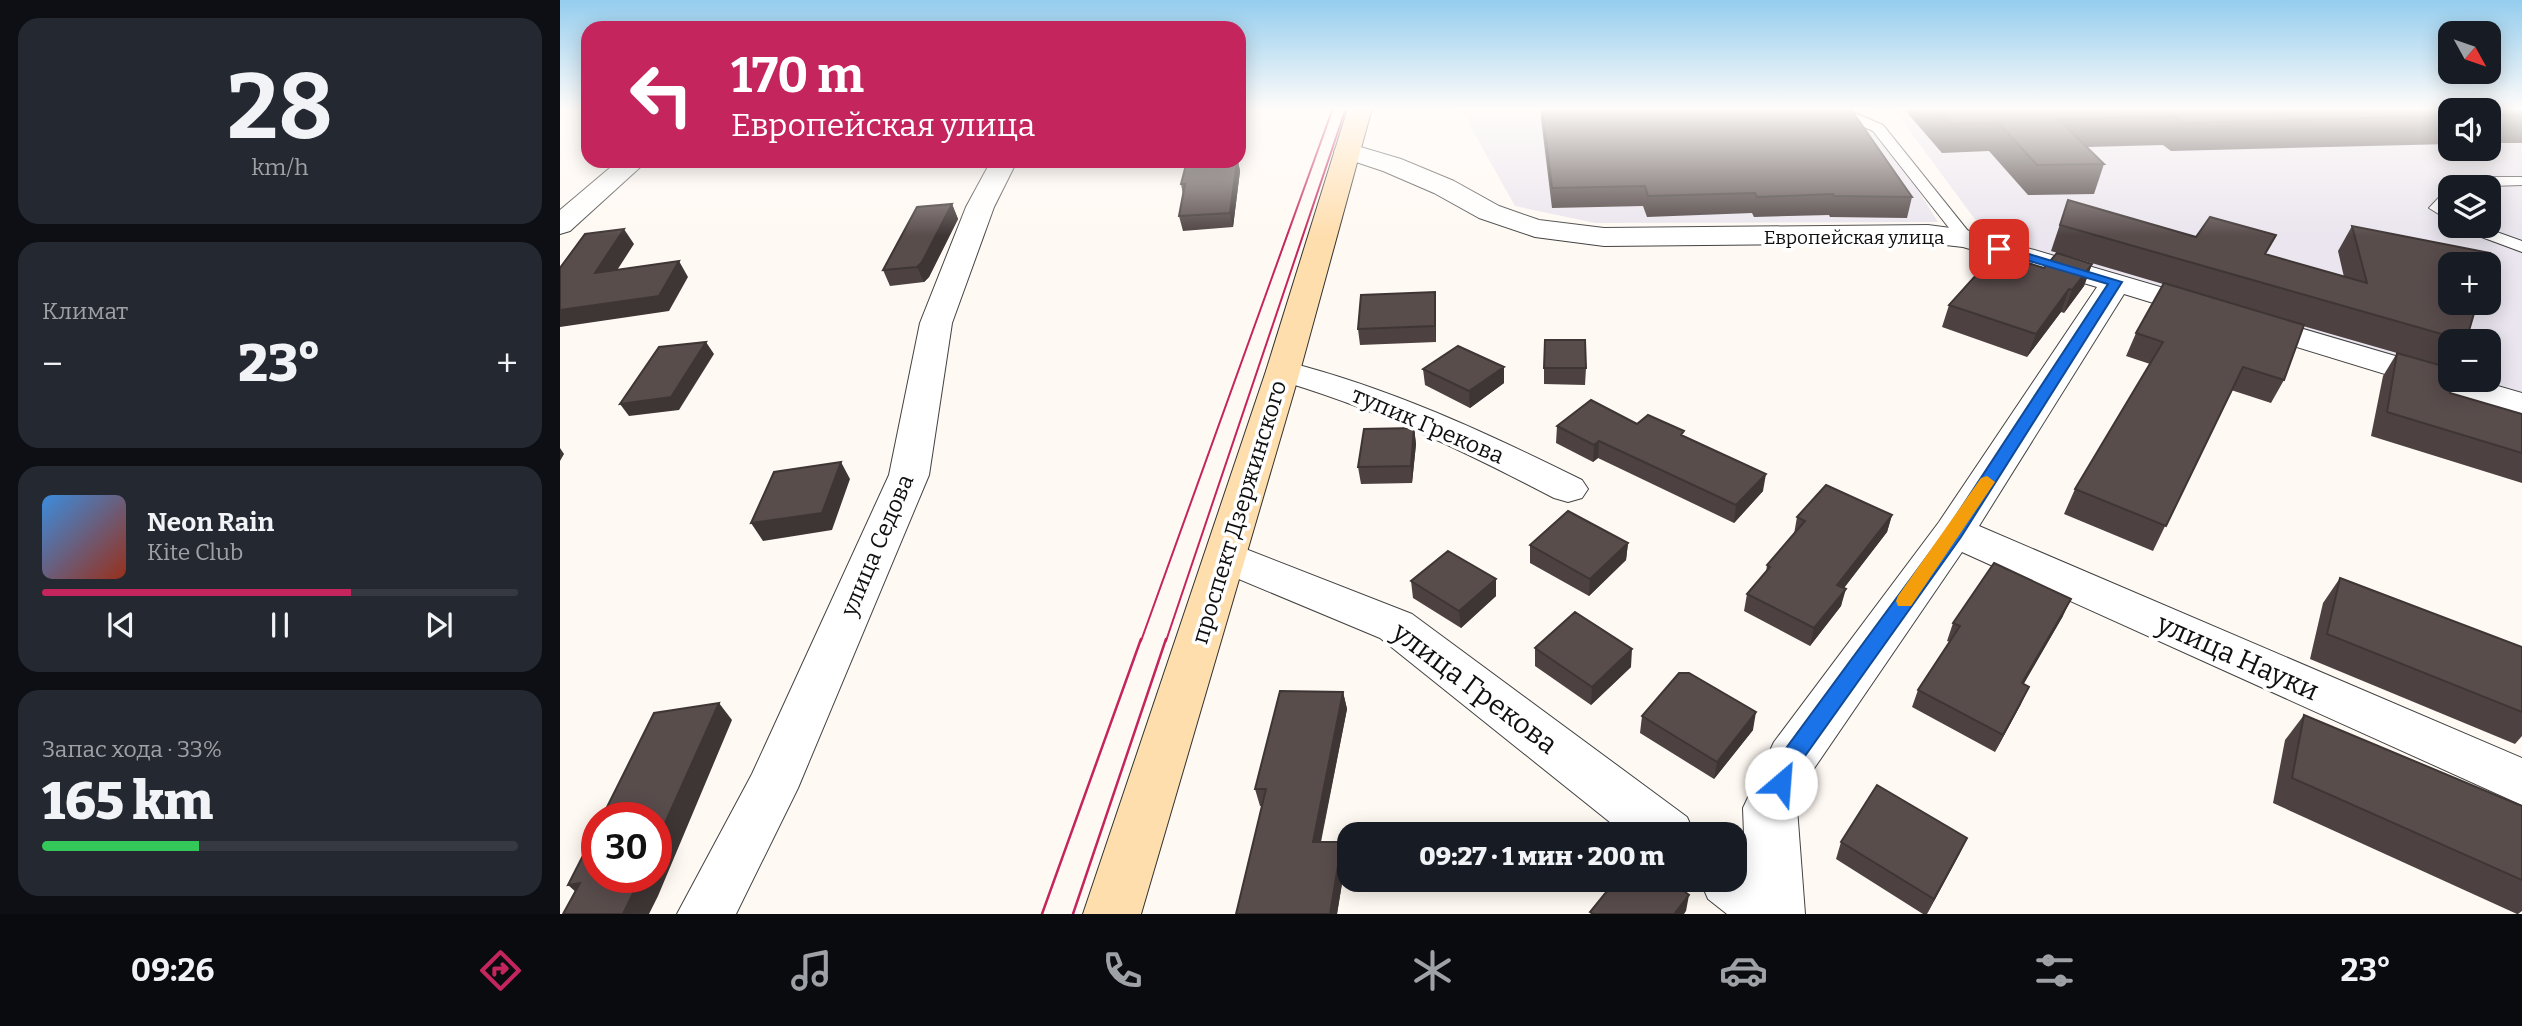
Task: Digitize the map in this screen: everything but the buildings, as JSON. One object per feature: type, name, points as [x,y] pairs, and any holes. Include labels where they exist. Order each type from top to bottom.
[{"type":"main road","name":"проспект Дзержинского","points":[[1112,914],[1283,371],[1347,151]]},
{"type":"street","name":"Европейская улица","points":[[1349,151],[1392,165],[1444,187],[1489,212],[1535,228],[1604,237],[1928,234],[1966,239],[2522,405]]},
{"type":"street","points":[[560,225],[626,168]]},
{"type":"street","name":"улица Седова","points":[[706,914],[772,788],[909,475],[936,323],[980,207],[1000,168]]},
{"type":"street","points":[[1774,914],[1770,808],[1792,758],[1954,532],[2116,282]]},
{"type":"street","name":"тупик Грекова","points":[[1283,371],[1315,379],[1468,438],[1569,489]]},
{"type":"street","name":"улица Науки","points":[[1954,532],[2522,782]]},
{"type":"street","name":"улица Грекова","points":[[1225,556],[1396,626],[1651,822]]},
{"type":"street","points":[[1744,892],[1774,914]]},
{"type":"lane","points":[[1896,151],[1966,239]]},
{"type":"lane","points":[[2501,181],[2522,181]]},
{"type":"lane","points":[[2498,238],[2522,247]]},
{"type":"shaded area","points":[[1484,151],[1893,151],[1938,222],[1595,223],[1515,206]]},
{"type":"shaded area","points":[[1924,151],[2438,151],[2438,161],[2501,161],[2501,151],[2522,151],[2522,397],[2501,391],[2501,329],[2438,329],[2438,373],[1993,244]]},
{"type":"tram line","points":[[1141,641],[1318,151]]},
{"type":"tram line","points":[[1166,641],[1332,151]]},
{"type":"tram line","points":[[1042,914],[1141,639]]},
{"type":"tram line","points":[[1073,914],[1166,639]]},
{"type":"slow traffic","points":[[1905,601],[1987,482]]},
{"type":"route","points":[[1781,783],[1792,758],[1954,532],[2116,282],[1999,249]]}]
